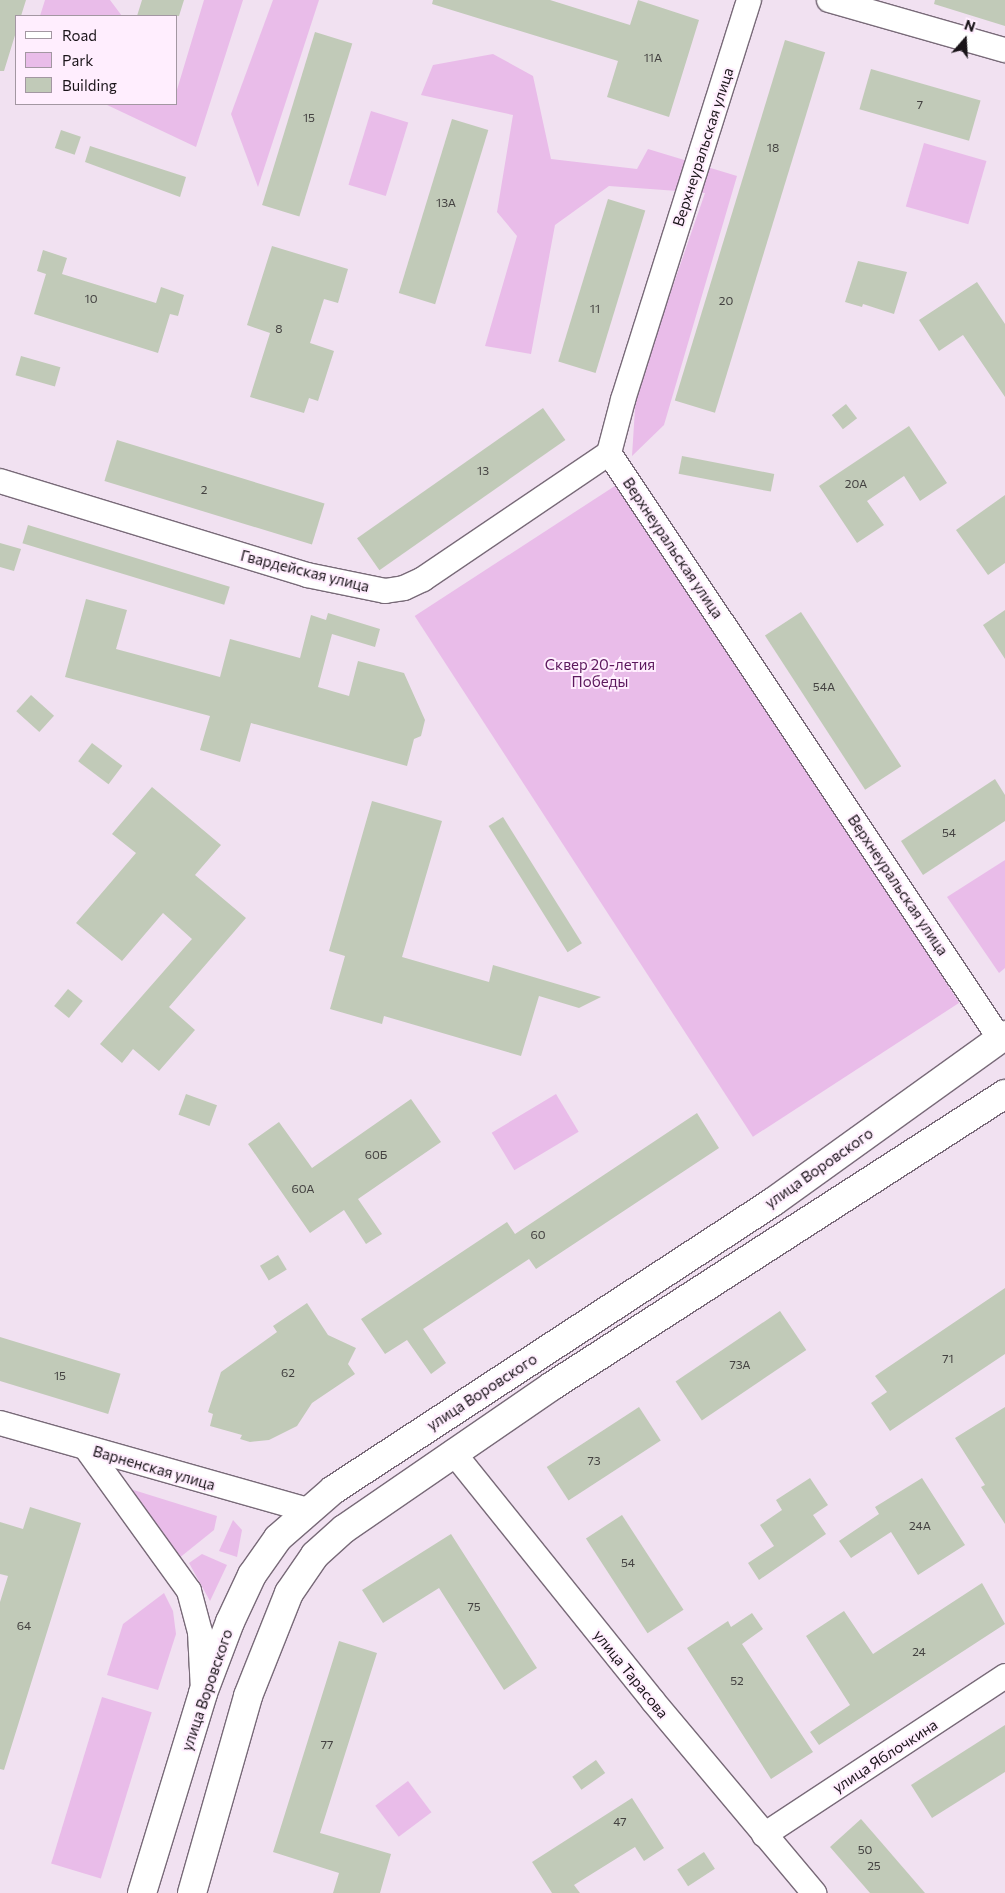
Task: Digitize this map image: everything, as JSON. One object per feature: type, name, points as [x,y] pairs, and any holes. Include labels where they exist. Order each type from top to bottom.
[{"type":"main road","name":"улица Воровского","points":[[142,1893],[203,1693],[230,1622],[252,1575],[278,1538],[333,1490],[773,1202],[1002,1037]]},
{"type":"main road","points":[[192,1893],[248,1696],[298,1578],[315,1555],[344,1529],[453,1452],[756,1252],[1005,1094]]},
{"type":"street","name":"Верхнеуральская улица","points":[[749,0],[622,400],[609,453],[1002,1037]]},
{"type":"street","points":[[830,0],[1005,50]]},
{"type":"street","name":"Гвардейская улица","points":[[0,481],[307,575],[385,591],[404,588],[422,579],[609,453]]},
{"type":"street","name":"Варненская улица","points":[[0,1423],[308,1510]]},
{"type":"street","points":[[86,1448],[189,1591],[200,1632],[203,1693]]},
{"type":"street","name":"улица Тарасова","points":[[453,1452],[764,1835],[814,1893]]},
{"type":"street","name":"улица Яблочкина","points":[[764,1835],[1005,1676]]},
{"type":"green space","points":[[45,0],[110,0],[121,15],[40,15]]},
{"type":"green space","points":[[204,0],[243,0],[196,147],[107,105],[178,105],[178,86]]},
{"type":"green space","points":[[273,0],[319,0],[258,187],[231,114]]},
{"type":"green space","points":[[493,54],[533,76],[551,159],[637,169],[648,149],[737,176],[664,425],[632,456],[636,393],[705,193],[609,186],[555,225],[531,354],[485,346],[517,236],[497,212],[513,115],[421,95],[433,65]]},
{"type":"green space","points":[[371,111],[408,122],[386,196],[348,185]]},
{"type":"green space","points":[[924,143],[986,161],[968,224],[906,206]]},
{"type":"green space","name":"Сквер 20-летия Победы","points":[[621,482],[959,1003],[753,1137],[415,616]]},
{"type":"green space","points":[[1005,860],[1005,968],[999,973],[947,897]]},
{"type":"green space","points":[[556,1094],[579,1132],[514,1170],[492,1133]]},
{"type":"green space","points":[[124,1487],[217,1516],[214,1530],[178,1559]]},
{"type":"green space","points":[[233,1520],[242,1530],[237,1557],[219,1551]]},
{"type":"green space","points":[[202,1554],[227,1565],[210,1601],[189,1563]]},
{"type":"green space","points":[[164,1593],[173,1611],[176,1634],[158,1690],[107,1675],[123,1624]]},
{"type":"green space","points":[[102,1697],[152,1712],[101,1879],[51,1863]]},
{"type":"green space","points":[[408,1781],[431,1812],[399,1837],[375,1806]]},
{"type":"building","points":[[0,0],[26,0],[21,15],[15,15],[15,35],[4,71],[0,71]]},
{"type":"building","points":[[142,0],[184,0],[179,16],[137,15]]},
{"type":"building","points":[[433,0],[550,0],[630,25],[638,0],[699,20],[669,117],[607,97],[618,61],[432,4]]},
{"type":"building","points":[[935,0],[1005,0],[1005,26],[934,4]]},
{"type":"building","points":[[315,32],[352,43],[299,216],[262,205]]},
{"type":"building","points":[[785,40],[825,52],[715,413],[675,401]]},
{"type":"building","points":[[871,69],[981,100],[969,141],[859,109]]},
{"type":"building","points":[[452,119],[488,130],[435,304],[399,293]]},
{"type":"building","points":[[61,130],[81,137],[75,155],[55,148]]},
{"type":"building","points":[[90,146],[186,177],[180,197],[85,162]]},
{"type":"building","points":[[608,199],[645,210],[596,373],[558,362]]},
{"type":"building","points":[[272,246],[348,269],[338,303],[324,299],[310,343],[334,351],[318,401],[309,398],[304,413],[250,397],[270,333],[247,325]]},
{"type":"building","points":[[43,250],[67,258],[62,274],[156,303],[161,287],[184,295],[178,316],[170,314],[158,353],[34,314],[46,274],[37,271]]},
{"type":"building","points":[[858,261],[907,272],[894,314],[863,304],[862,307],[845,302]]},
{"type":"building","points":[[977,282],[1005,324],[1005,397],[963,335],[939,351],[919,320]]},
{"type":"building","points":[[21,356],[60,367],[55,387],[15,375]]},
{"type":"building","points":[[846,404],[857,418],[843,429],[832,415]]},
{"type":"building","points":[[543,408],[565,440],[379,570],[357,538]]},
{"type":"building","points":[[909,426],[947,483],[920,501],[904,476],[867,501],[884,525],[857,543],[819,486]]},
{"type":"building","points":[[117,440],[325,503],[312,545],[104,481]]},
{"type":"building","points":[[682,456],[774,474],[771,492],[679,474]]},
{"type":"building","points":[[1005,495],[1005,563],[988,575],[956,530]]},
{"type":"building","points":[[28,525],[230,587],[224,605],[22,543]]},
{"type":"building","points":[[0,543],[21,549],[14,571],[0,567]]},
{"type":"building","points":[[86,599],[127,610],[116,649],[220,677],[230,639],[300,658],[311,615],[326,620],[328,613],[380,629],[375,647],[332,634],[318,687],[349,696],[358,661],[404,673],[425,720],[421,736],[414,739],[407,766],[251,723],[240,762],[200,750],[210,716],[65,677]]},
{"type":"building","points":[[1005,610],[1005,659],[983,625]]},
{"type":"building","points":[[801,612],[901,766],[865,790],[765,635]]},
{"type":"building","points":[[31,695],[54,716],[39,732],[16,711]]},
{"type":"building","points":[[92,743],[122,766],[109,784],[78,761]]},
{"type":"building","points":[[995,779],[1005,795],[1005,821],[923,875],[901,841]]},
{"type":"building","points":[[152,787],[221,845],[195,875],[246,918],[169,1007],[195,1030],[159,1071],[133,1049],[122,1063],[100,1044],[192,939],[163,913],[122,961],[76,923],[136,853],[112,834]]},
{"type":"building","points":[[372,801],[442,821],[402,957],[489,982],[493,965],[601,997],[579,1008],[539,996],[521,1056],[384,1016],[382,1024],[330,1009],[345,956],[329,951]]},
{"type":"building","points":[[503,817],[582,943],[568,952],[489,826]]},
{"type":"building","points":[[68,989],[83,1001],[69,1018],[54,1006]]},
{"type":"building","points":[[186,1094],[217,1105],[209,1126],[178,1115]]},
{"type":"building","points":[[411,1099],[441,1142],[358,1199],[382,1234],[366,1244],[344,1210],[310,1233],[248,1144],[279,1122],[312,1168]]},
{"type":"building","points":[[697,1113],[719,1148],[536,1269],[529,1259],[423,1329],[446,1363],[431,1374],[407,1340],[385,1354],[361,1319],[507,1222],[515,1234]]},
{"type":"building","points":[[278,1255],[287,1270],[269,1280],[260,1266]]},
{"type":"building","points":[[1005,1288],[1005,1354],[890,1431],[871,1403],[887,1392],[875,1376]]},
{"type":"building","points":[[307,1303],[328,1335],[356,1348],[348,1364],[355,1374],[312,1403],[297,1426],[269,1440],[250,1442],[240,1439],[242,1435],[210,1426],[213,1414],[208,1412],[221,1372],[277,1332],[273,1326]]},
{"type":"building","points":[[780,1311],[806,1350],[702,1420],[676,1381]]},
{"type":"building","points":[[0,1337],[120,1374],[108,1414],[0,1381]]},
{"type":"building","points":[[639,1407],[661,1441],[569,1500],[547,1467]]},
{"type":"building","points":[[1005,1407],[1005,1524],[981,1487],[985,1485],[955,1438]]},
{"type":"building","points":[[810,1478],[828,1505],[813,1515],[826,1534],[759,1580],[748,1563],[774,1546],[760,1525],[782,1510],[776,1500]]},
{"type":"building","points":[[922,1478],[965,1545],[918,1575],[891,1532],[851,1558],[839,1541],[879,1514],[875,1507]]},
{"type":"building","points":[[30,1507],[81,1523],[4,1770],[0,1769],[0,1602],[8,1576],[0,1574],[0,1522],[23,1529]]},
{"type":"building","points":[[622,1515],[684,1610],[647,1633],[586,1538]]},
{"type":"building","points":[[451,1534],[537,1668],[504,1690],[439,1588],[383,1623],[362,1590]]},
{"type":"building","points":[[982,1583],[1005,1624],[819,1745],[810,1732],[850,1705],[806,1636],[844,1611],[873,1654]]},
{"type":"building","points":[[752,1613],[763,1629],[742,1644],[813,1752],[771,1779],[687,1648],[728,1621],[731,1627]]},
{"type":"building","points":[[339,1641],[377,1653],[320,1833],[391,1854],[380,1893],[333,1893],[339,1873],[273,1852]]},
{"type":"building","points":[[1005,1725],[1005,1772],[932,1818],[911,1785]]},
{"type":"building","points":[[596,1760],[605,1773],[581,1790],[572,1777]]},
{"type":"building","points":[[632,1798],[664,1848],[644,1861],[635,1847],[574,1885],[580,1893],[552,1893],[532,1862]]},
{"type":"building","points":[[861,1819],[925,1893],[870,1893],[830,1847]]},
{"type":"building","points":[[704,1852],[715,1869],[688,1886],[677,1869]]}]
